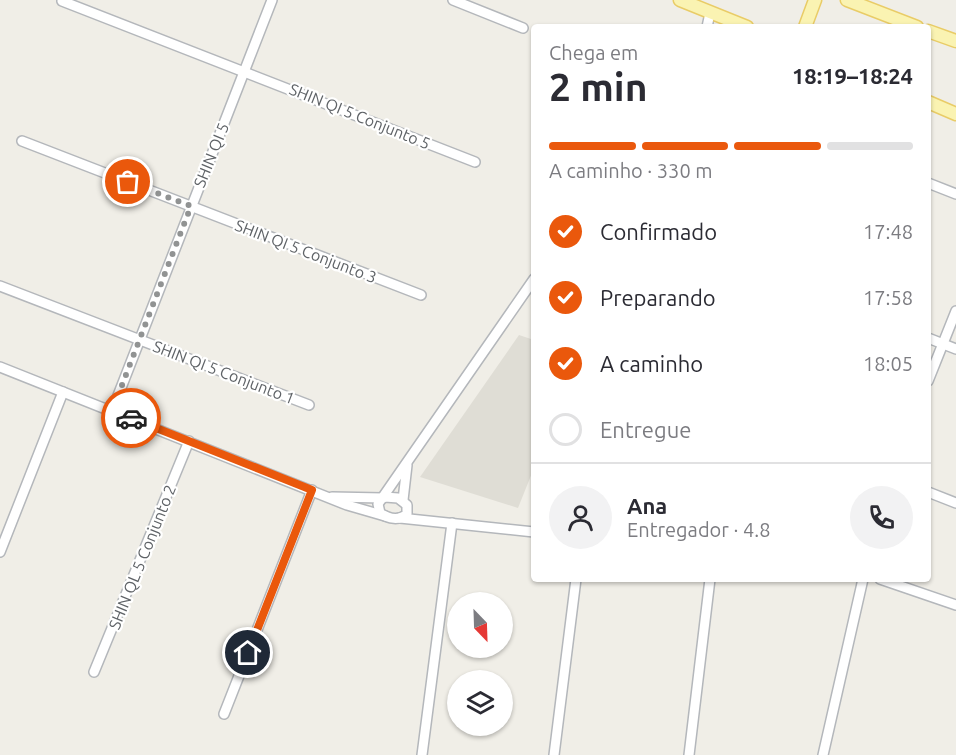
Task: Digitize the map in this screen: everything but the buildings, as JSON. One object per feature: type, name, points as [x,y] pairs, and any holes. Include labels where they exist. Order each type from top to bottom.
[{"type":"main road","points":[[680,0],[739,24]]},
{"type":"main road","points":[[806,24],[814,0]]},
{"type":"main road","points":[[847,0],[909,24]]},
{"type":"main road","points":[[931,32],[956,41]]},
{"type":"main road","points":[[931,103],[956,114]]},
{"type":"street","name":"SHIN QI 5","points":[[112,411],[272,0]]},
{"type":"street","points":[[453,0],[524,28]]},
{"type":"street","name":"SHIN QI 5 Conjunto 5","points":[[62,1],[245,70],[474,162]]},
{"type":"street","points":[[710,24],[715,15]]},
{"type":"street","name":"SHIN QI 5 Conjunto 3","points":[[22,141],[421,295]]},
{"type":"street","points":[[931,184],[956,194]]},
{"type":"street","points":[[384,516],[378,509],[392,483],[407,465],[531,283]]},
{"type":"street","name":"SHIN QI 5 Conjunto 1","points":[[0,286],[309,405]]},
{"type":"street","points":[[931,373],[956,311]]},
{"type":"street","points":[[931,339],[956,349]]},
{"type":"street","points":[[0,367],[365,512],[400,518],[531,532]]},
{"type":"street","points":[[0,552],[63,392]]},
{"type":"street","name":"SHIN QL 5 Conjunto 2","points":[[94,672],[189,441]]},
{"type":"street","points":[[407,465],[403,500],[409,509],[440,521]]},
{"type":"street","points":[[224,714],[312,490]]},
{"type":"street","points":[[931,493],[956,503]]},
{"type":"street","points":[[330,497],[403,500]]},
{"type":"street","points":[[400,518],[409,509]]},
{"type":"street","points":[[422,755],[452,523]]},
{"type":"street","points":[[554,755],[576,582]]},
{"type":"street","points":[[689,755],[710,582]]},
{"type":"street","points":[[823,755],[861,582]]},
{"type":"street","points":[[889,582],[956,604]]},
{"type":"shaded area","points":[[519,335],[531,339],[531,476],[518,508],[420,477]]},
{"type":"way so far","points":[[128,182],[191,206],[112,411],[131,418]]},
{"type":"route","points":[[131,418],[312,490],[248,653]]}]
